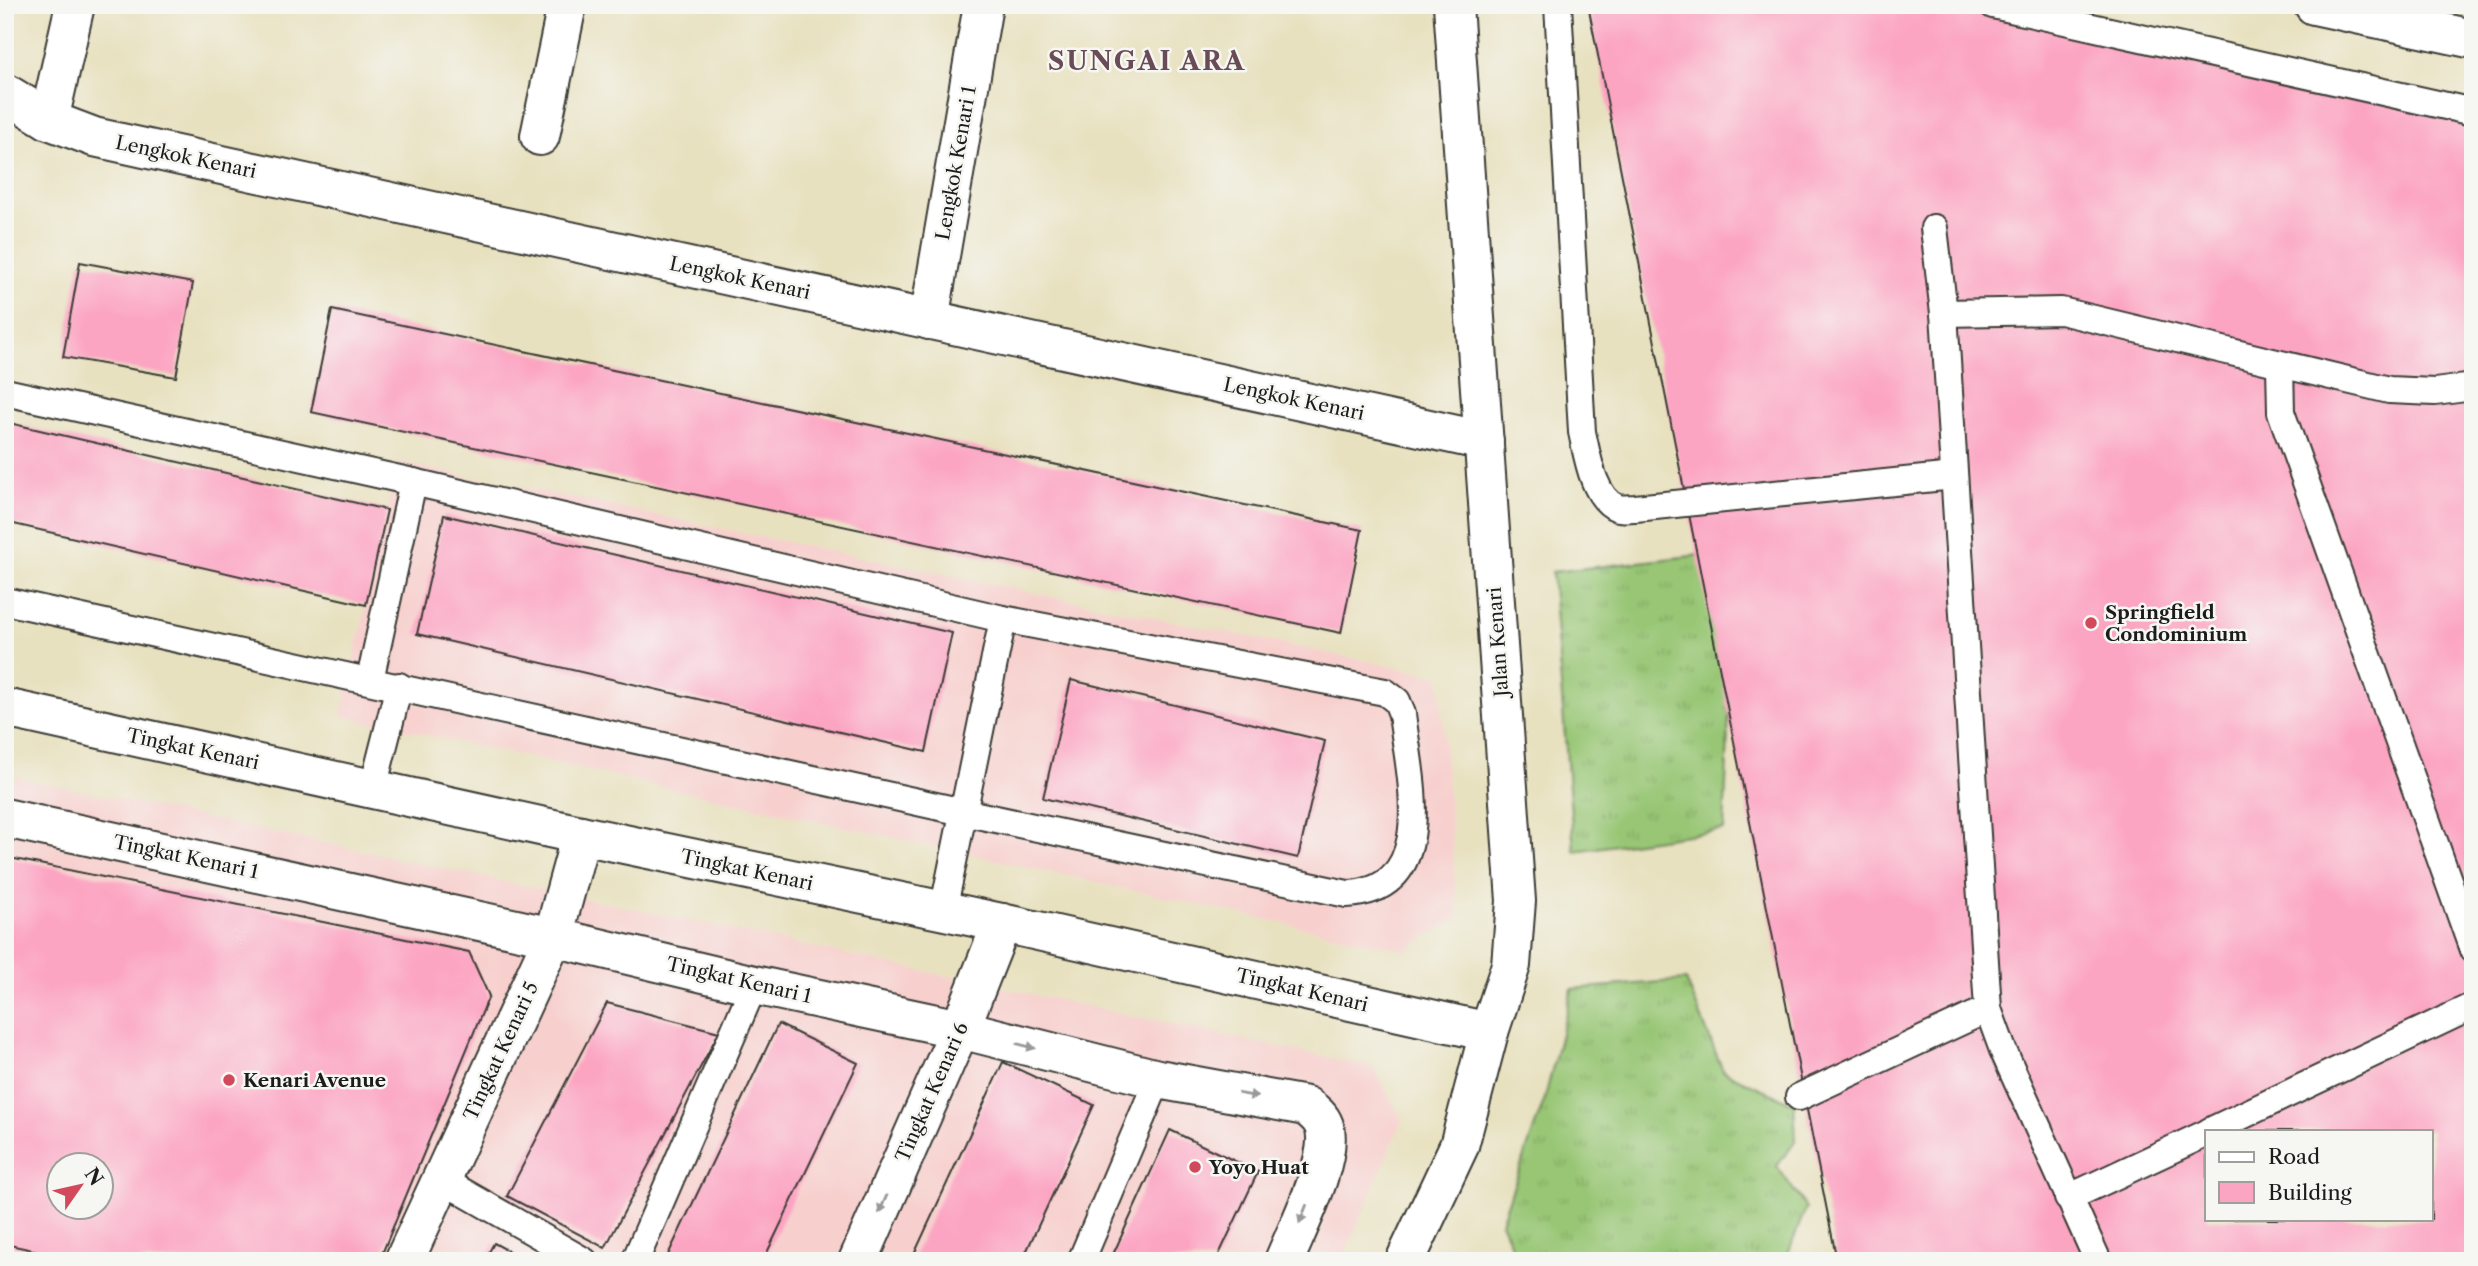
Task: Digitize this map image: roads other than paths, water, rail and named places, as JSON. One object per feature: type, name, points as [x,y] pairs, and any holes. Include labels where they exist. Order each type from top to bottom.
[{"type":"street","points":[[49,120],[75,5]]},
{"type":"street","points":[[540,136],[567,5]]},
{"type":"street","name":"Lengkok Kenari 1","points":[[929,320],[983,5]]},
{"type":"street","name":"Jalan Kenari","points":[[1405,1261],[1458,1146],[1489,1032],[1511,965],[1516,901],[1454,5]]},
{"type":"street","points":[[2314,5],[2473,39]]},
{"type":"street","name":"Lengkok Kenari","points":[[5,93],[49,120],[94,137],[1484,441]]},
{"type":"street","name":"Tingkat Kenari","points":[[5,708],[580,835],[1002,923],[1489,1032]]},
{"type":"street","name":"Tingkat Kenari 1","points":[[5,818],[960,1029],[1158,1079],[1306,1106],[1317,1113],[1324,1126],[1325,1158],[1284,1261]]},
{"type":"street","name":"Tingkat Kenari 5","points":[[404,1261],[553,937],[580,835]]},
{"type":"street","name":"Tingkat Kenari 6","points":[[858,1261],[960,1029],[1002,923]]},
{"type":"lane","points":[[1558,5],[1582,432],[1594,481],[1605,498],[1617,508],[1635,508],[1954,476]]},
{"type":"lane","points":[[1993,5],[2473,111]]},
{"type":"lane","points":[[1934,229],[1944,313],[1988,1009],[2003,1050],[2098,1261]]},
{"type":"lane","points":[[1944,313],[2061,310],[2389,390],[2435,392],[2473,387]]},
{"type":"lane","points":[[2280,365],[2281,412],[2473,950]]},
{"type":"lane","points":[[5,393],[413,482],[1003,619],[1385,692],[1397,701],[1402,714],[1414,817],[1412,843],[1392,878],[1359,894],[1347,894],[5,601]]},
{"type":"lane","points":[[370,680],[413,482]]},
{"type":"lane","points":[[943,911],[1003,619]]},
{"type":"lane","points":[[373,788],[399,686]]},
{"type":"lane","points":[[635,1261],[754,985]]},
{"type":"lane","points":[[2212,1130],[2473,1006]]},
{"type":"lane","points":[[1799,1097],[1988,1009]]},
{"type":"lane","points":[[1081,1261],[1158,1079]]},
{"type":"lane","points":[[2068,1198],[2205,1133]]},
{"type":"lane","points":[[442,1180],[584,1261]]},
{"type":"place","name":"Springfield Condominium","points":[[2091,623]]},
{"type":"place","name":"Kenari Avenue","points":[[229,1080]]},
{"type":"place","name":"Yoyo Huat","points":[[1195,1167]]},
{"type":"district","name":"SUNGAI ARA","points":[[1147,61]]}]
